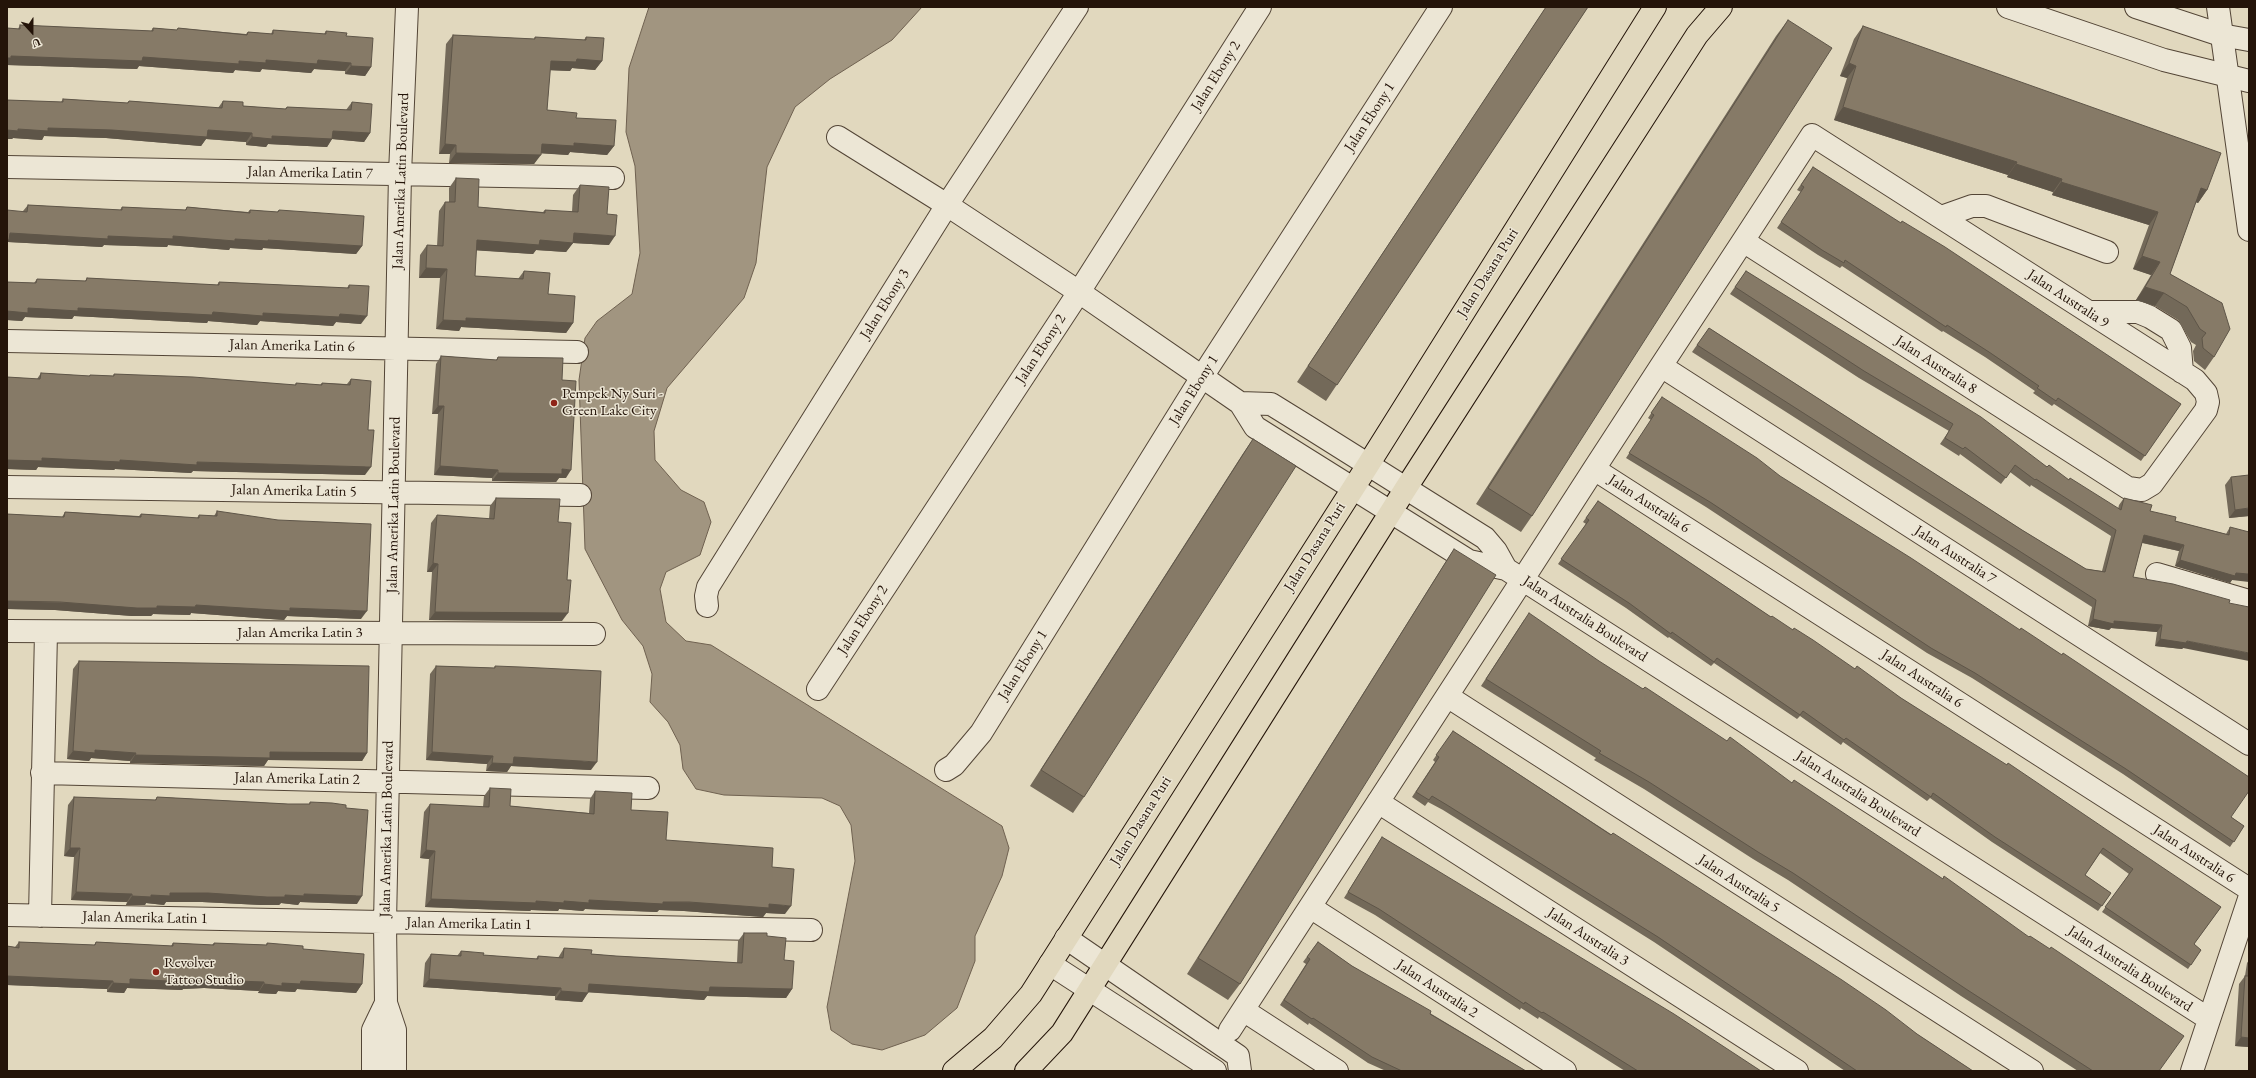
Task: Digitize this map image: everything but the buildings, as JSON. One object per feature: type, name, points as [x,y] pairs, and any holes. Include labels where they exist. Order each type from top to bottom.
[{"type":"main road","name":"Jalan Dasana Puri","points":[[954,1071],[993,1038],[1031,994],[1368,465],[1655,7]]},
{"type":"main road","points":[[1026,1071],[1062,1033],[1406,488],[1697,35],[1721,7]]},
{"type":"street","name":"Jalan Amerika Latin Boulevard","points":[[386,1002],[385,923],[395,493],[400,174],[407,7]]},
{"type":"street","name":"Jalan Ebony 3","points":[[708,606],[706,596],[708,587],[947,205],[1076,7]]},
{"type":"street","name":"Jalan Ebony 2","points":[[818,689],[1079,292],[1260,7]]},
{"type":"street","name":"Jalan Ebony 1","points":[[946,770],[954,765],[981,733],[1202,378],[1441,7]]},
{"type":"street","points":[[2008,7],[2164,60],[2249,81]]},
{"type":"street","points":[[2136,7],[2222,35],[2249,40]]},
{"type":"street","points":[[2218,7],[2249,230]]},
{"type":"street","name":"Jalan Australia 9","points":[[1743,241],[1812,134],[2189,376]]},
{"type":"street","points":[[838,137],[947,205],[1079,292],[1240,403],[1255,427],[1469,561],[1514,574]]},
{"type":"street","name":"Jalan Amerika Latin 7","points":[[7,168],[613,178]]},
{"type":"street","points":[[1941,217],[1972,206],[1986,206],[2107,252]]},
{"type":"street","points":[[1230,1030],[1447,696],[1514,574],[1594,469],[1743,241]]},
{"type":"street","name":"Jalan Australia 8","points":[[1743,241],[2128,488],[2142,490],[2152,484],[2206,410],[2208,402],[2206,393],[2189,376]]},
{"type":"street","points":[[2090,312],[2138,312],[2150,317],[2171,330],[2180,348],[2189,376]]},
{"type":"street","name":"Jalan Amerika Latin 6","points":[[7,341],[577,352]]},
{"type":"street","name":"Jalan Australia 7","points":[[1661,366],[2249,744]]},
{"type":"street","points":[[1240,403],[1271,404],[1406,488],[1485,538],[1514,574]]},
{"type":"street","name":"Jalan Australia 6","points":[[1594,469],[2249,889]]},
{"type":"street","name":"Jalan Amerika Latin 5","points":[[7,487],[580,496]]},
{"type":"street","name":"Jalan Australia Boulevard","points":[[1514,574],[2209,1019]]},
{"type":"street","points":[[2157,574],[2249,601]]},
{"type":"street","name":"Jalan Amerika Latin 3","points":[[7,631],[594,634]]},
{"type":"street","points":[[40,916],[46,632]]},
{"type":"street","name":"Jalan Australia 5","points":[[1447,696],[2032,1071]]},
{"type":"street","name":"Jalan Amerika Latin 2","points":[[42,773],[648,788]]},
{"type":"street","name":"Jalan Australia 3","points":[[1378,802],[1797,1071]]},
{"type":"street","points":[[2192,1071],[2249,899]]},
{"type":"street","name":"Jalan Australia 2","points":[[1310,907],[1565,1071]]},
{"type":"street","name":"Jalan Amerika Latin 1","points":[[7,915],[811,930]]},
{"type":"street","points":[[1066,938],[1238,1056],[1240,1071]]},
{"type":"street","points":[[1050,964],[1215,1071]]},
{"type":"street","points":[[373,1071],[374,1030],[386,1002]]},
{"type":"street","points":[[386,1002],[395,1030],[395,1071]]},
{"type":"street","points":[[1243,1010],[1337,1071]]},
{"type":"shaded area","points":[[649,7],[922,7],[892,40],[830,79],[795,107],[767,167],[756,263],[744,298],[667,388],[654,431],[655,460],[681,490],[704,502],[711,522],[700,555],[666,572],[660,589],[666,622],[686,641],[711,645],[1002,826],[1009,848],[1002,876],[975,936],[975,961],[957,1008],[925,1035],[882,1050],[852,1044],[831,1030],[827,1007],[855,861],[851,825],[840,806],[822,798],[724,795],[696,789],[683,769],[680,745],[668,722],[650,702],[652,674],[643,646],[622,620],[585,549],[579,380],[585,338],[597,321],[632,294],[640,253],[635,166],[626,132],[629,68]]},
{"type":"place","name":"Pempek Ny Suri - Green Lake City","points":[[554,403]]},
{"type":"place","name":"Revolver Tattoo Studio","points":[[156,972]]}]
